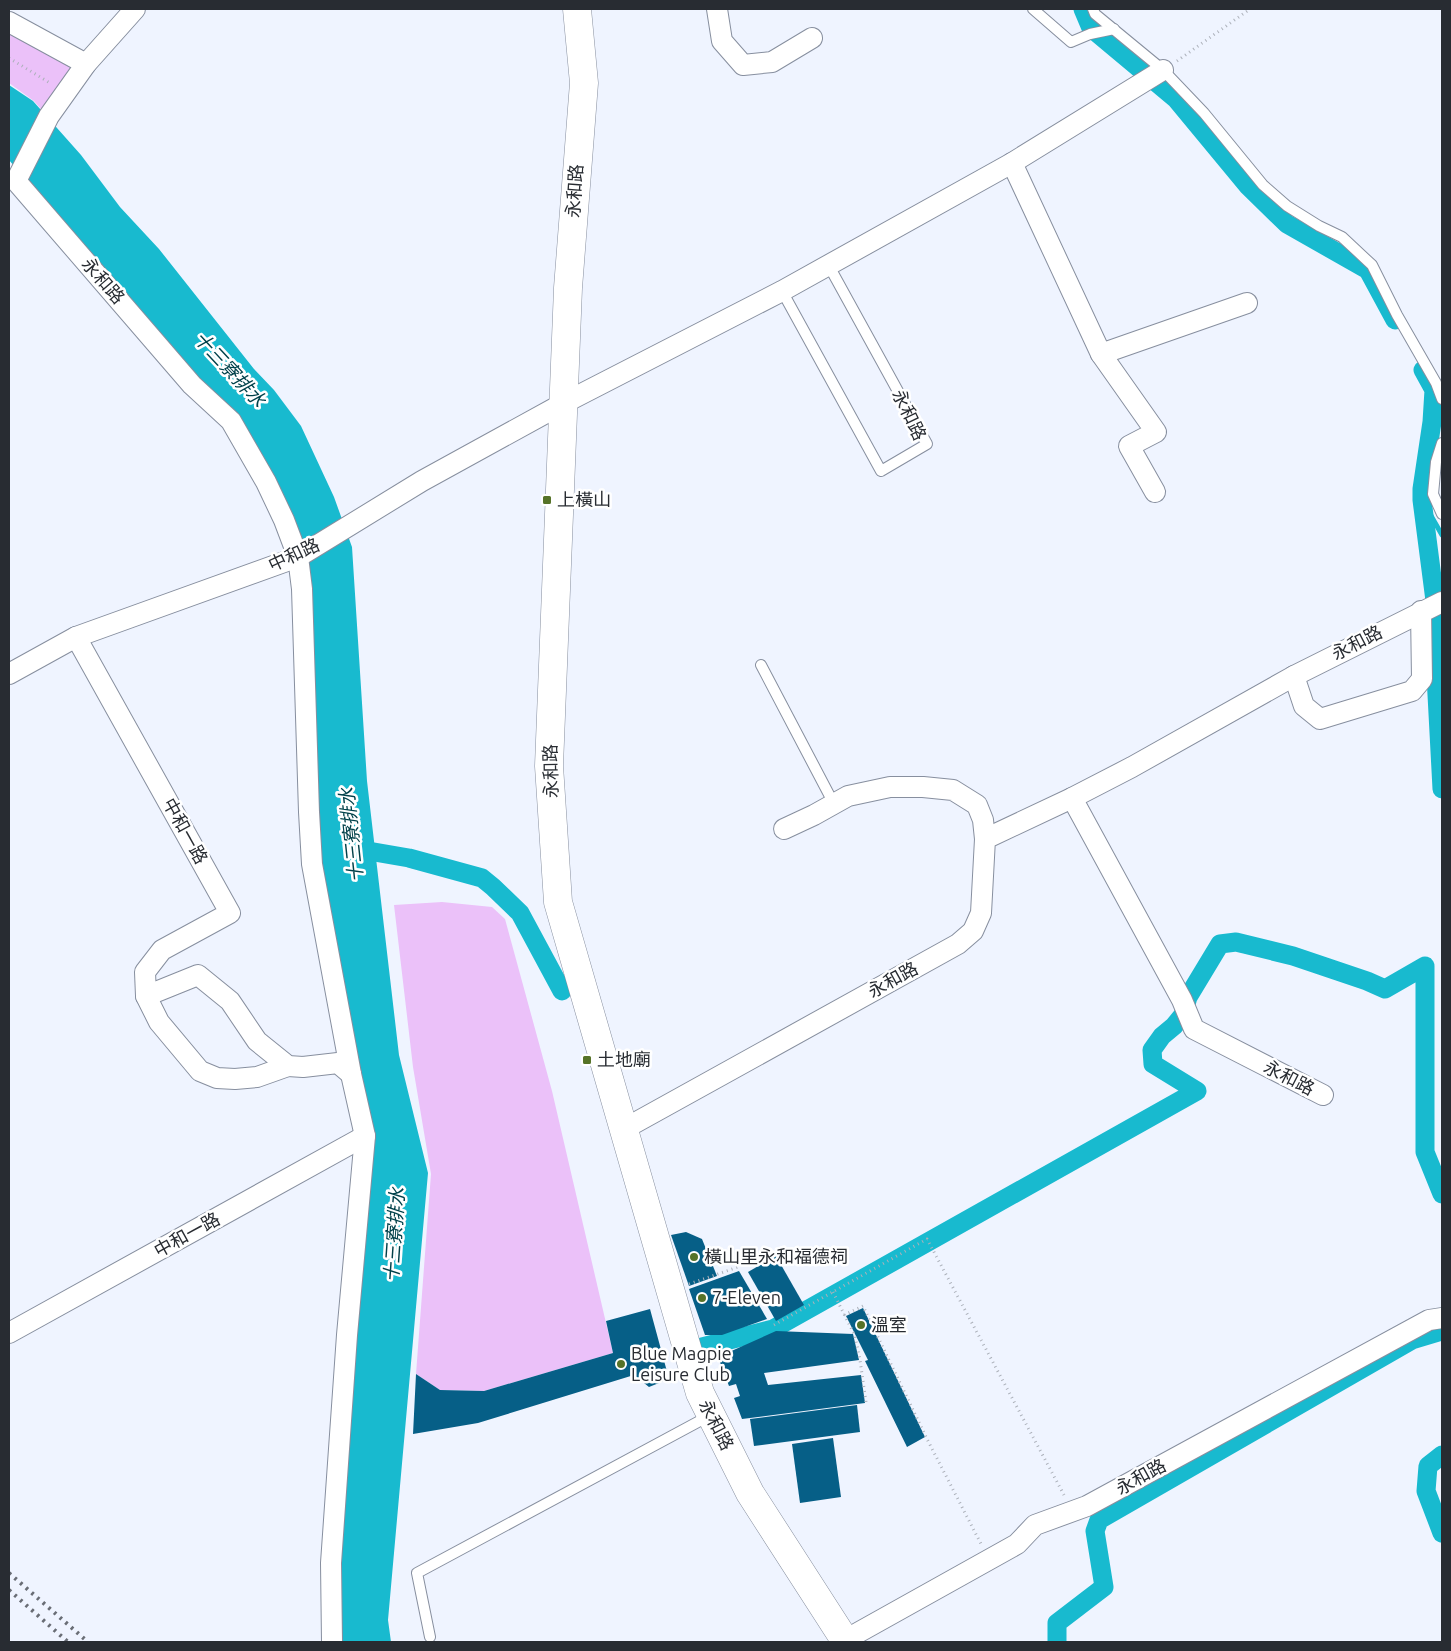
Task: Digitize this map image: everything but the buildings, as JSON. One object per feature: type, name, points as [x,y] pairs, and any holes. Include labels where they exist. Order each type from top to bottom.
[{"type":"main road","name":"永和路","points":[[578,9],[584,83],[568,288],[549,766],[558,902],[700,1393],[750,1493],[845,1641]]},
{"type":"street","name":"永和路","points":[[135,9],[86,64],[49,116],[13,187],[192,385],[232,421],[301,555],[312,864],[351,1074],[366,1136],[347,1335],[333,1533],[332,1642]]},
{"type":"street","points":[[716,9],[722,41],[743,65],[772,62],[812,38]]},
{"type":"street","points":[[9,22],[86,64]]},
{"type":"street","points":[[564,403],[829,266],[1012,163],[1163,70]]},
{"type":"street","points":[[1012,163],[1101,354],[1156,432],[1129,446],[1155,492]]},
{"type":"street","points":[[1101,354],[1247,303]]},
{"type":"street","name":"中和路","points":[[9,674],[76,637],[301,555],[422,481],[564,403]]},
{"type":"street","name":"永和路","points":[[985,839],[1072,798],[1294,676],[1431,607]]},
{"type":"street","name":"永和路","points":[[1294,676],[1304,706],[1320,719],[1412,691],[1422,679],[1431,607]]},
{"type":"street","name":"中和一路","points":[[76,637],[230,913],[162,950],[145,972],[146,996],[159,1022],[200,1071],[217,1078],[257,1077],[288,1066],[303,1067],[338,1063],[351,1074]]},
{"type":"street","name":"永和路","points":[[624,1129],[958,944],[973,931],[981,913],[985,839],[983,820],[977,805],[953,790],[923,787],[890,787],[848,796],[784,829]]},
{"type":"street","name":"永和路","points":[[1072,798],[1185,1007],[1194,1029],[1323,1095]]},
{"type":"street","points":[[146,996],[198,976],[230,1001],[257,1041],[288,1066]]},
{"type":"street","name":"中和一路","points":[[9,1333],[366,1136]]},
{"type":"street","name":"永和路","points":[[845,1641],[1017,1544],[1035,1525],[1087,1506],[1436,1319]]},
{"type":"lane","points":[[1033,9],[1071,42],[1090,34],[1114,28]]},
{"type":"lane","points":[[1093,9],[1095,14],[1163,70],[1204,112],[1263,185],[1287,206],[1319,226],[1342,237],[1372,265],[1397,315],[1436,383],[1442,398]]},
{"type":"lane","name":"永和路","points":[[782,291],[882,471],[927,444],[829,266]]},
{"type":"lane","points":[[1442,443],[1436,462],[1433,494],[1442,514]]},
{"type":"lane","points":[[761,665],[834,804]]},
{"type":"lane","points":[[430,1636],[417,1573],[711,1415]]},
{"type":"path","points":[[1163,70],[1250,9]]},
{"type":"path","points":[[9,58],[66,92]]},
{"type":"path","points":[[774,1325],[927,1239],[1072,1512]]},
{"type":"path","points":[[709,1277],[741,1266]]},
{"type":"path","points":[[833,1292],[855,1336],[866,1402]]},
{"type":"path","points":[[844,1315],[863,1306],[927,1439],[989,1560]]},
{"type":"shaded area","points":[[9,23],[85,64],[47,116],[34,101],[9,83]]},
{"type":"shaded area","points":[[442,902],[492,907],[505,919],[552,1091],[613,1353],[484,1391],[440,1390],[416,1374],[431,1174],[413,1067],[394,905]]},
{"type":"water","name":"十三寮排水","points":[[9,85],[33,101],[81,155],[120,207],[159,249],[301,426],[334,497],[352,547],[367,781],[399,1055],[428,1173],[388,1620],[391,1642],[342,1642],[337,1563],[372,1135],[318,864],[308,567],[195,380],[9,160]]},
{"type":"waterway","points":[[1083,9],[1091,28],[1176,99],[1248,186],[1287,224],[1368,270],[1395,320]]},
{"type":"waterway","points":[[1423,370],[1434,390],[1422,500],[1437,616],[1435,657],[1442,789]]},
{"type":"waterway","points":[[1422,500],[1442,535]]},
{"type":"waterway","name":"十三寮排水","points":[[351,848],[409,858],[482,878],[520,913],[562,991]]},
{"type":"waterway","points":[[702,1347],[773,1329],[1197,1091],[1153,1064],[1152,1050],[1162,1036],[1183,1015],[1188,997],[1220,944],[1236,942],[1293,956],[1385,989],[1425,966],[1425,1152],[1442,1194]]},
{"type":"waterway","points":[[1057,1642],[1057,1623],[1104,1587],[1095,1531],[1099,1520],[1412,1340],[1442,1331]]},
{"type":"waterway","points":[[1442,1455],[1428,1466],[1426,1491],[1442,1533]]},
{"type":"railway","points":[[9,1573],[88,1642]]},
{"type":"railway","points":[[9,1590],[68,1642]]},
{"type":"place","name":"上橫山","points":[[547,500]]},
{"type":"place","name":"土地廟","points":[[587,1060]]},
{"type":"place","name":"橫山里永和福德祠","points":[[694,1257]]},
{"type":"place","name":"7-Eleven","points":[[702,1298]]},
{"type":"place","name":"溫室","points":[[861,1325]]},
{"type":"place","name":"Blue Magpie Leisure Club","points":[[621,1364]]}]
